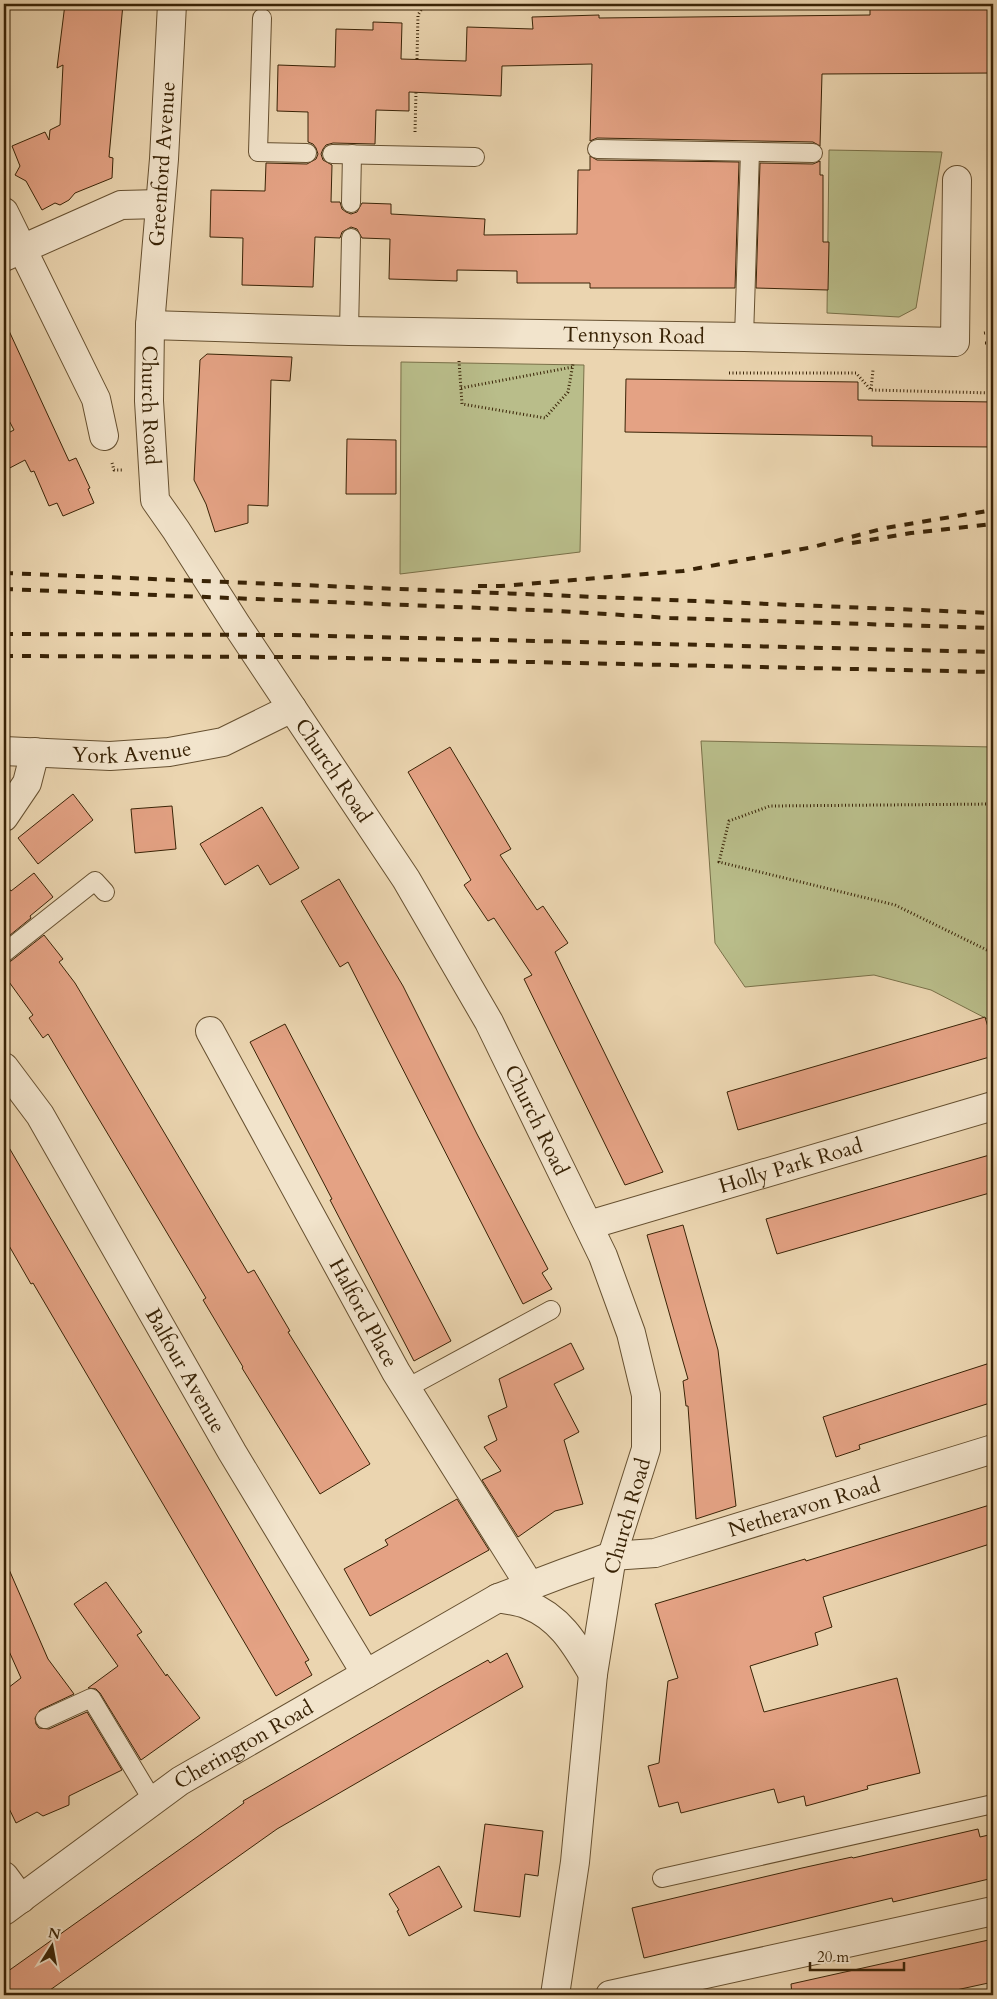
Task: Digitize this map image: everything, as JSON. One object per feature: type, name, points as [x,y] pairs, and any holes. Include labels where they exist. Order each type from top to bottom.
[{"type":"street","name":"Greenford Avenue","points":[[150,324],[164,159],[172,4]]},
{"type":"street","name":"Tennyson Road","points":[[150,324],[349,331],[955,342],[958,180]]},
{"type":"street","points":[[13,253],[121,205],[160,204]]},
{"type":"street","points":[[4,212],[13,253],[96,399],[104,436]]},
{"type":"street","name":"Church Road","points":[[150,324],[149,401],[154,500],[176,530],[236,624],[406,879],[489,1022],[589,1225],[631,1333],[646,1395],[646,1449],[612,1556],[593,1674],[575,1862],[555,1995]]},
{"type":"street","name":"York Avenue","points":[[4,751],[110,756],[169,752],[223,742],[292,708]]},
{"type":"street","points":[[4,817],[27,783],[35,752]]},
{"type":"street","name":"Halford Place","points":[[210,1031],[396,1372],[530,1586]]},
{"type":"street","name":"Balfour Avenue","points":[[4,1067],[40,1115],[232,1452],[366,1674]]},
{"type":"street","name":"Holly Park Road","points":[[589,1225],[993,1106]]},
{"type":"street","name":"Netheravon Road","points":[[612,1556],[655,1553],[993,1450]]},
{"type":"street","name":"Cherington Road","points":[[12,1905],[180,1781],[498,1598],[612,1556]]},
{"type":"street","points":[[498,1598],[528,1604],[555,1620],[574,1644],[593,1674]]},
{"type":"street","points":[[4,1876],[12,1905]]},
{"type":"street","points":[[610,1995],[993,1911]]},
{"type":"lane","points":[[262,18],[258,152],[307,153]]},
{"type":"lane","points":[[597,149],[813,153]]},
{"type":"lane","points":[[744,337],[750,152]]},
{"type":"lane","points":[[332,154],[475,157]]},
{"type":"lane","points":[[351,203],[352,154]]},
{"type":"lane","points":[[349,331],[351,238]]},
{"type":"lane","points":[[4,953],[95,880],[105,892]]},
{"type":"lane","points":[[407,1388],[552,1310]]},
{"type":"lane","points":[[45,1719],[91,1698],[153,1801]]},
{"type":"lane","points":[[662,1878],[993,1804]]},
{"type":"path","points":[[417,59],[418,15],[425,4]]},
{"type":"path","points":[[414,156],[416,92]]},
{"type":"path","points":[[993,304],[993,332]]},
{"type":"path","points":[[459,356],[462,404],[545,418],[568,392],[573,367],[572,359]]},
{"type":"path","points":[[461,388],[573,367]]},
{"type":"path","points":[[729,372],[856,373],[871,390],[993,393]]},
{"type":"path","points":[[993,804],[770,806],[729,821],[719,862],[895,905],[993,953]]},
{"type":"green space","points":[[829,150],[942,152],[916,308],[899,317],[827,313]]},
{"type":"green space","points":[[401,362],[584,365],[580,552],[400,574]]},
{"type":"green space","points":[[701,741],[993,747],[993,1022],[931,990],[874,975],[745,987],[715,943]]},
{"type":"building","points":[[65,4],[123,4],[109,157],[113,158],[112,178],[75,193],[69,200],[60,205],[55,203],[42,210],[26,181],[15,175],[20,166],[12,146],[45,132],[49,140],[50,130],[60,125],[63,65],[57,68]]},
{"type":"building","points":[[870,4],[993,4],[993,73],[822,74],[820,146],[813,142],[597,138],[590,141],[592,64],[502,66],[501,96],[409,92],[409,111],[376,110],[375,144],[333,143],[326,145],[321,154],[323,160],[332,165],[331,202],[340,202],[342,209],[346,212],[351,214],[357,212],[362,203],[391,204],[391,214],[485,219],[484,235],[577,234],[578,170],[590,170],[590,156],[597,160],[739,162],[735,288],[590,288],[590,283],[517,283],[517,271],[457,270],[457,281],[389,279],[390,239],[362,238],[357,229],[351,227],[342,232],[340,238],[315,237],[313,287],[242,285],[243,238],[210,237],[211,190],[265,191],[266,163],[307,164],[316,159],[318,154],[316,148],[308,142],[308,112],[277,111],[278,65],[335,67],[336,29],[373,30],[373,22],[402,23],[401,59],[466,61],[467,27],[533,29],[532,17],[599,15],[599,18],[870,15]]},
{"type":"building","points":[[820,161],[820,175],[823,175],[823,242],[829,242],[828,290],[756,288],[760,163],[813,164]]},
{"type":"building","points":[[4,320],[69,461],[76,458],[90,488],[88,489],[94,503],[63,516],[57,503],[49,506],[34,471],[31,472],[25,460],[4,471],[4,435],[14,430],[4,411]]},
{"type":"building","points":[[207,354],[292,357],[290,381],[271,380],[268,506],[248,505],[248,523],[215,532],[206,504],[194,480],[200,360]]},
{"type":"building","points":[[626,379],[858,382],[858,400],[993,402],[993,447],[872,446],[872,436],[625,432]]},
{"type":"building","points":[[347,439],[396,440],[396,494],[346,494]]},
{"type":"building","points":[[450,747],[511,849],[500,855],[537,910],[543,906],[568,943],[555,952],[663,1172],[625,1185],[524,979],[532,975],[494,918],[488,921],[464,885],[471,880],[408,772]]},
{"type":"building","points":[[73,794],[93,820],[38,864],[18,838]]},
{"type":"building","points":[[172,806],[176,849],[135,853],[131,809]]},
{"type":"building","points":[[262,807],[299,868],[270,885],[258,865],[225,885],[200,844]]},
{"type":"building","points":[[34,873],[53,897],[4,940],[4,882],[11,891]]},
{"type":"building","points":[[339,879],[403,986],[477,1134],[548,1269],[542,1273],[552,1289],[523,1304],[348,962],[340,967],[301,901]]},
{"type":"building","points":[[44,935],[63,959],[59,962],[75,983],[248,1273],[254,1270],[290,1331],[288,1332],[370,1464],[320,1494],[242,1368],[203,1300],[206,1298],[48,1034],[43,1038],[29,1018],[33,1015],[4,975],[4,963],[11,961]]},
{"type":"building","points":[[985,1017],[993,1044],[993,1056],[738,1130],[727,1092]]},
{"type":"building","points":[[285,1024],[451,1341],[414,1361],[250,1042]]},
{"type":"building","points":[[4,1139],[309,1660],[305,1662],[312,1675],[276,1696],[4,1237]]},
{"type":"building","points":[[993,1154],[993,1192],[777,1254],[766,1219]]},
{"type":"building","points":[[683,1225],[718,1350],[736,1506],[696,1519],[688,1406],[686,1406],[683,1381],[688,1379],[647,1235]]},
{"type":"building","points":[[571,1343],[584,1369],[554,1384],[579,1432],[564,1440],[583,1504],[555,1511],[518,1537],[482,1480],[501,1471],[484,1447],[497,1440],[488,1416],[507,1407],[499,1379]]},
{"type":"building","points":[[993,1362],[993,1402],[859,1445],[860,1449],[836,1457],[823,1417]]},
{"type":"building","points":[[457,1499],[489,1550],[370,1616],[344,1569],[388,1545],[385,1540]]},
{"type":"building","points":[[993,1504],[993,1543],[823,1597],[832,1627],[815,1633],[818,1645],[750,1666],[764,1712],[897,1678],[920,1773],[867,1786],[868,1789],[806,1806],[804,1796],[778,1803],[774,1789],[681,1813],[678,1802],[659,1807],[648,1766],[659,1763],[668,1681],[678,1678],[655,1604],[805,1559],[806,1561]]},
{"type":"building","points":[[4,1558],[48,1659],[74,1694],[40,1710],[35,1718],[36,1724],[39,1728],[49,1729],[87,1712],[122,1770],[69,1796],[69,1805],[43,1816],[37,1812],[16,1823],[4,1798],[4,1691],[21,1678],[4,1640]]},
{"type":"building","points":[[106,1582],[142,1632],[137,1635],[166,1676],[167,1674],[200,1718],[141,1760],[100,1693],[96,1689],[88,1688],[118,1666],[74,1604]]},
{"type":"building","points":[[507,1653],[523,1687],[277,1829],[43,1995],[13,1995],[4,1982],[4,1974],[244,1803],[243,1801],[438,1688],[488,1660],[490,1663]]},
{"type":"building","points":[[485,1824],[543,1831],[538,1876],[525,1874],[520,1917],[474,1911]]},
{"type":"building","points":[[978,1829],[980,1837],[993,1834],[993,1878],[893,1902],[892,1898],[644,1958],[632,1908]]},
{"type":"building","points":[[439,1866],[462,1907],[409,1936],[397,1911],[399,1910],[389,1894]]},
{"type":"building","points":[[993,1939],[993,1982],[933,1995],[792,1995],[791,1984]]},
{"type":"railway","points":[[478,586],[501,586],[683,571],[813,547],[885,528],[993,510]]},
{"type":"railway","points":[[852,543],[911,533],[993,524]]},
{"type":"railway","points":[[4,573],[993,613]]},
{"type":"railway","points":[[4,589],[557,611],[670,618],[993,628]]},
{"type":"railway","points":[[4,634],[290,635],[993,652]]},
{"type":"railway","points":[[4,656],[299,657],[993,672]]}]
